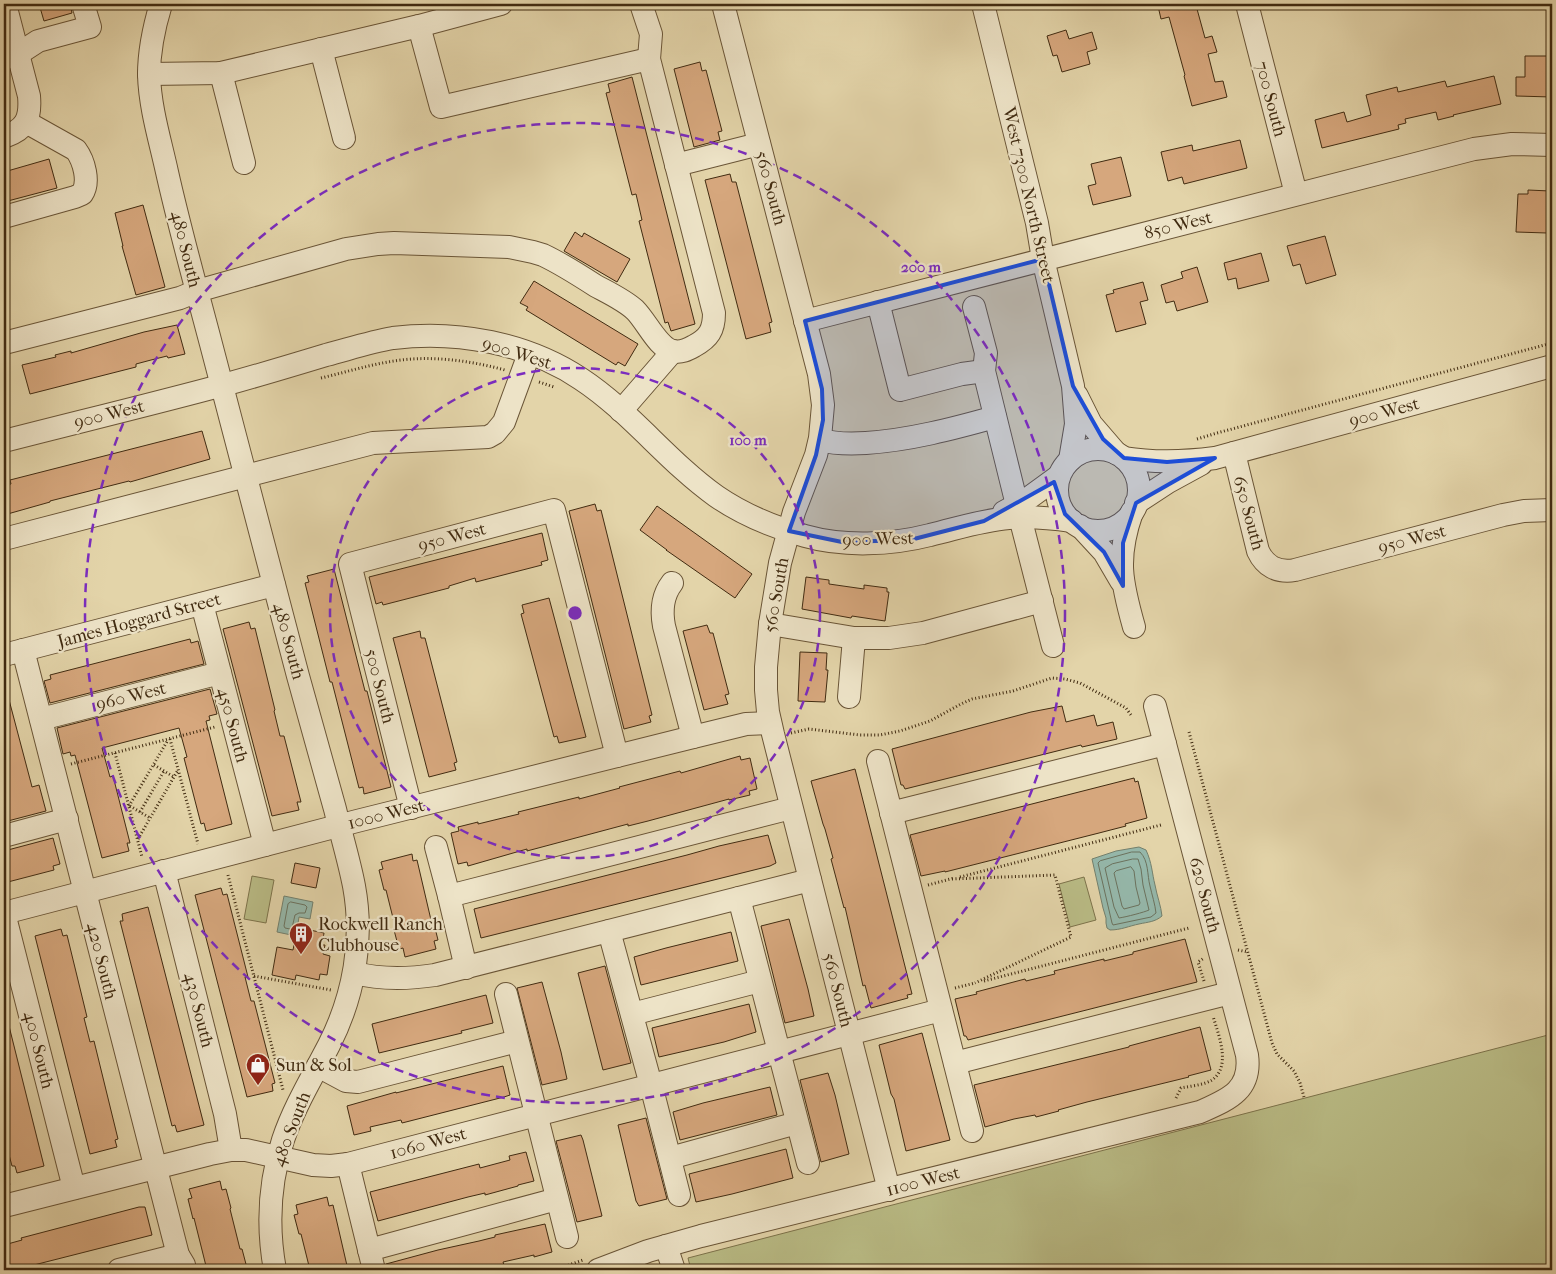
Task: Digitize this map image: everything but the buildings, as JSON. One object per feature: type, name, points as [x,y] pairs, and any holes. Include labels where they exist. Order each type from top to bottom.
[{"type":"street","points":[[4,137],[13,134],[26,122],[30,111],[29,96],[11,56],[5,4]]},
{"type":"street","points":[[11,56],[38,41],[90,27],[83,4]]},
{"type":"street","name":"480 South","points":[[161,4],[153,28],[149,74],[152,108],[197,291],[339,826],[354,886],[357,907],[355,973],[342,1018],[290,1121],[278,1157],[274,1175],[270,1216],[275,1270]]},
{"type":"street","points":[[149,74],[221,72],[419,26],[501,4]]},
{"type":"street","points":[[4,343],[180,298],[197,291],[346,249],[394,243],[508,247],[533,252],[548,258],[626,303],[642,318],[661,345],[673,352],[687,351],[704,341],[713,328],[714,320],[649,59],[651,34],[641,4]]},
{"type":"street","name":"560 South","points":[[723,4],[822,389],[823,420],[820,440],[794,512],[780,563],[770,624],[766,667],[766,690],[770,723],[889,1190]]},
{"type":"street","name":"West 7300 North Street","points":[[983,4],[1037,223],[1043,259],[1074,386],[1078,399],[1091,424],[1120,456]]},
{"type":"street","name":"700 South","points":[[1247,4],[1296,194]]},
{"type":"street","points":[[419,26],[441,107],[649,59]]},
{"type":"street","points":[[321,49],[344,138]]},
{"type":"street","points":[[221,72],[244,164]]},
{"type":"street","points":[[4,217],[76,197],[82,194],[86,185],[80,158],[76,150],[26,122]]},
{"type":"street","points":[[676,165],[759,144]]},
{"type":"street","name":"850 West","points":[[805,321],[1474,149],[1512,144],[1552,145]]},
{"type":"street","points":[[878,302],[900,390],[962,374],[984,371]]},
{"type":"street","points":[[974,307],[986,353],[984,371],[1053,646]]},
{"type":"street","name":"900 West","points":[[4,441],[222,385],[368,343],[394,338],[426,336],[462,338],[502,345],[560,366],[599,392],[716,496],[762,521],[821,540],[887,542],[927,536],[1018,511],[1065,468]]},
{"type":"street","points":[[621,411],[673,352]]},
{"type":"street","points":[[4,539],[373,443],[488,436],[495,433],[504,422],[523,375],[529,354]]},
{"type":"street","name":"900 West","points":[[1120,456],[1167,462],[1225,455],[1552,366]]},
{"type":"street","name":"West 7300 North Street","points":[[1065,468],[1076,424],[1074,386]]},
{"type":"street","points":[[820,440],[832,444],[849,444],[900,440],[953,429],[995,417]]},
{"type":"street","points":[[1123,586],[1123,543],[1134,508],[1138,484],[1130,466],[1120,456],[1106,450],[1087,450],[1078,454],[1065,468],[1057,486],[1060,505],[1065,514],[1104,552],[1115,569],[1123,586],[1134,627]]},
{"type":"street","name":"900 West","points":[[1134,508],[1172,479],[1225,455]]},
{"type":"street","name":"650 South","points":[[1225,455],[1258,551],[1266,564],[1273,568]]},
{"type":"street","points":[[1076,524],[1089,530],[1108,529],[1126,519],[1134,508]]},
{"type":"street","name":"950 West","points":[[350,564],[554,510],[617,756]]},
{"type":"street","name":"950 West","points":[[1273,568],[1280,571],[1294,570],[1503,515],[1524,511],[1552,510]]},
{"type":"street","name":"900 West","points":[[1018,511],[1076,524]]},
{"type":"street","name":"500 South","points":[[350,564],[411,808]]},
{"type":"street","points":[[672,583],[667,589],[662,612],[693,737]]},
{"type":"street","name":"James Hoggard Street","points":[[14,653],[274,586]]},
{"type":"street","points":[[770,624],[854,638],[889,638],[923,633],[1042,601]]},
{"type":"street","name":"450 South","points":[[202,604],[264,845]]},
{"type":"street","points":[[849,697],[854,638]]},
{"type":"street","name":"420 South","points":[[14,653],[41,719],[155,1168],[181,1263]]},
{"type":"street","name":"960 West","points":[[41,719],[220,674]]},
{"type":"street","name":"620 South","points":[[1155,706],[1248,1063],[1246,1078],[1242,1085]]},
{"type":"street","name":"1000 West","points":[[4,913],[264,845],[693,737],[746,724],[770,723]]},
{"type":"street","points":[[892,813],[1165,744]]},
{"type":"street","points":[[878,761],[972,1131]]},
{"type":"street","points":[[449,896],[791,808]]},
{"type":"street","points":[[4,836],[67,820]]},
{"type":"street","points":[[436,847],[466,968]]},
{"type":"street","name":"430 South","points":[[164,871],[225,1114],[231,1150]]},
{"type":"street","points":[[355,973],[376,978],[397,979],[435,975],[810,880]]},
{"type":"street","points":[[739,898],[808,1163]]},
{"type":"street","name":"400 South","points":[[4,913],[74,1188]]},
{"type":"street","points":[[609,931],[679,1195]]},
{"type":"street","points":[[632,1014],[760,981]]},
{"type":"street","points":[[955,1063],[1230,993]]},
{"type":"street","points":[[506,994],[567,1237]]},
{"type":"street","name":"1060 West","points":[[6,1196],[74,1188],[231,1150],[246,1150],[313,1165],[331,1166],[348,1164],[849,1034],[939,1001]]},
{"type":"street","points":[[318,1066],[346,1082],[358,1082],[517,1041]]},
{"type":"street","name":"1100 West","points":[[598,1270],[666,1246],[1200,1112],[1232,1096],[1242,1085]]},
{"type":"street","points":[[670,1158],[797,1123]]},
{"type":"street","points":[[348,1164],[371,1260],[557,1199]]},
{"type":"street","points":[[666,1246],[674,1270]]},
{"type":"street","points":[[119,1270],[181,1263]]},
{"type":"path","points":[[1195,440],[1552,343]]},
{"type":"path","points":[[317,379],[388,362],[420,359],[460,361],[484,365],[523,375],[560,388]]},
{"type":"path","points":[[791,733],[809,729],[860,735],[880,735],[900,731],[930,721],[972,699],[1013,690],[1052,678],[1080,683],[1126,708],[1131,716]]},
{"type":"path","points":[[64,766],[222,725]]},
{"type":"path","points":[[1188,732],[1272,1043],[1277,1054],[1294,1071],[1304,1097]]},
{"type":"path","points":[[129,806],[169,739]]},
{"type":"path","points":[[169,739],[198,844]]},
{"type":"path","points":[[115,753],[142,858]]},
{"type":"path","points":[[154,765],[174,777]]},
{"type":"path","points":[[138,840],[178,770]]},
{"type":"path","points":[[140,812],[164,771]]},
{"type":"path","points":[[129,806],[150,818]]},
{"type":"path","points":[[911,889],[1161,825]]},
{"type":"path","points":[[939,1001],[1071,937],[1055,874],[952,879]]},
{"type":"path","points":[[228,875],[283,1091]]},
{"type":"path","points":[[975,983],[1189,928]]},
{"type":"path","points":[[1181,1088],[1213,1079],[1220,1070],[1223,1056],[1198,962]]},
{"type":"path","points":[[254,976],[331,990]]},
{"type":"path","points":[[4,1166],[6,1196]]},
{"type":"highlighted area","points":[[1043,259],[1073,386],[1103,439],[1124,458],[1167,462],[1215,458],[1136,503],[1123,543],[1123,586],[1104,552],[1065,514],[1054,482],[984,521],[910,540],[842,542],[789,531],[816,455],[823,420],[822,389],[805,321]]},
{"type":"green space","points":[[252,876],[274,880],[266,923],[244,919]]},
{"type":"green space","points":[[1084,877],[1096,920],[1070,927],[1059,884]]},
{"type":"green space","points":[[1552,1034],[1552,1270],[691,1270],[688,1258]]},
{"type":"water","points":[[1139,847],[1146,850],[1150,859],[1162,916],[1151,922],[1110,930],[1107,928],[1092,859],[1116,851]]},
{"type":"water","points":[[284,896],[313,902],[310,919],[299,917],[296,936],[277,932]]},
{"type":"place","name":"Rockwell Ranch Clubhouse","points":[[301,955]]},
{"type":"place","name":"Sun & Sol","points":[[258,1086]]}]
